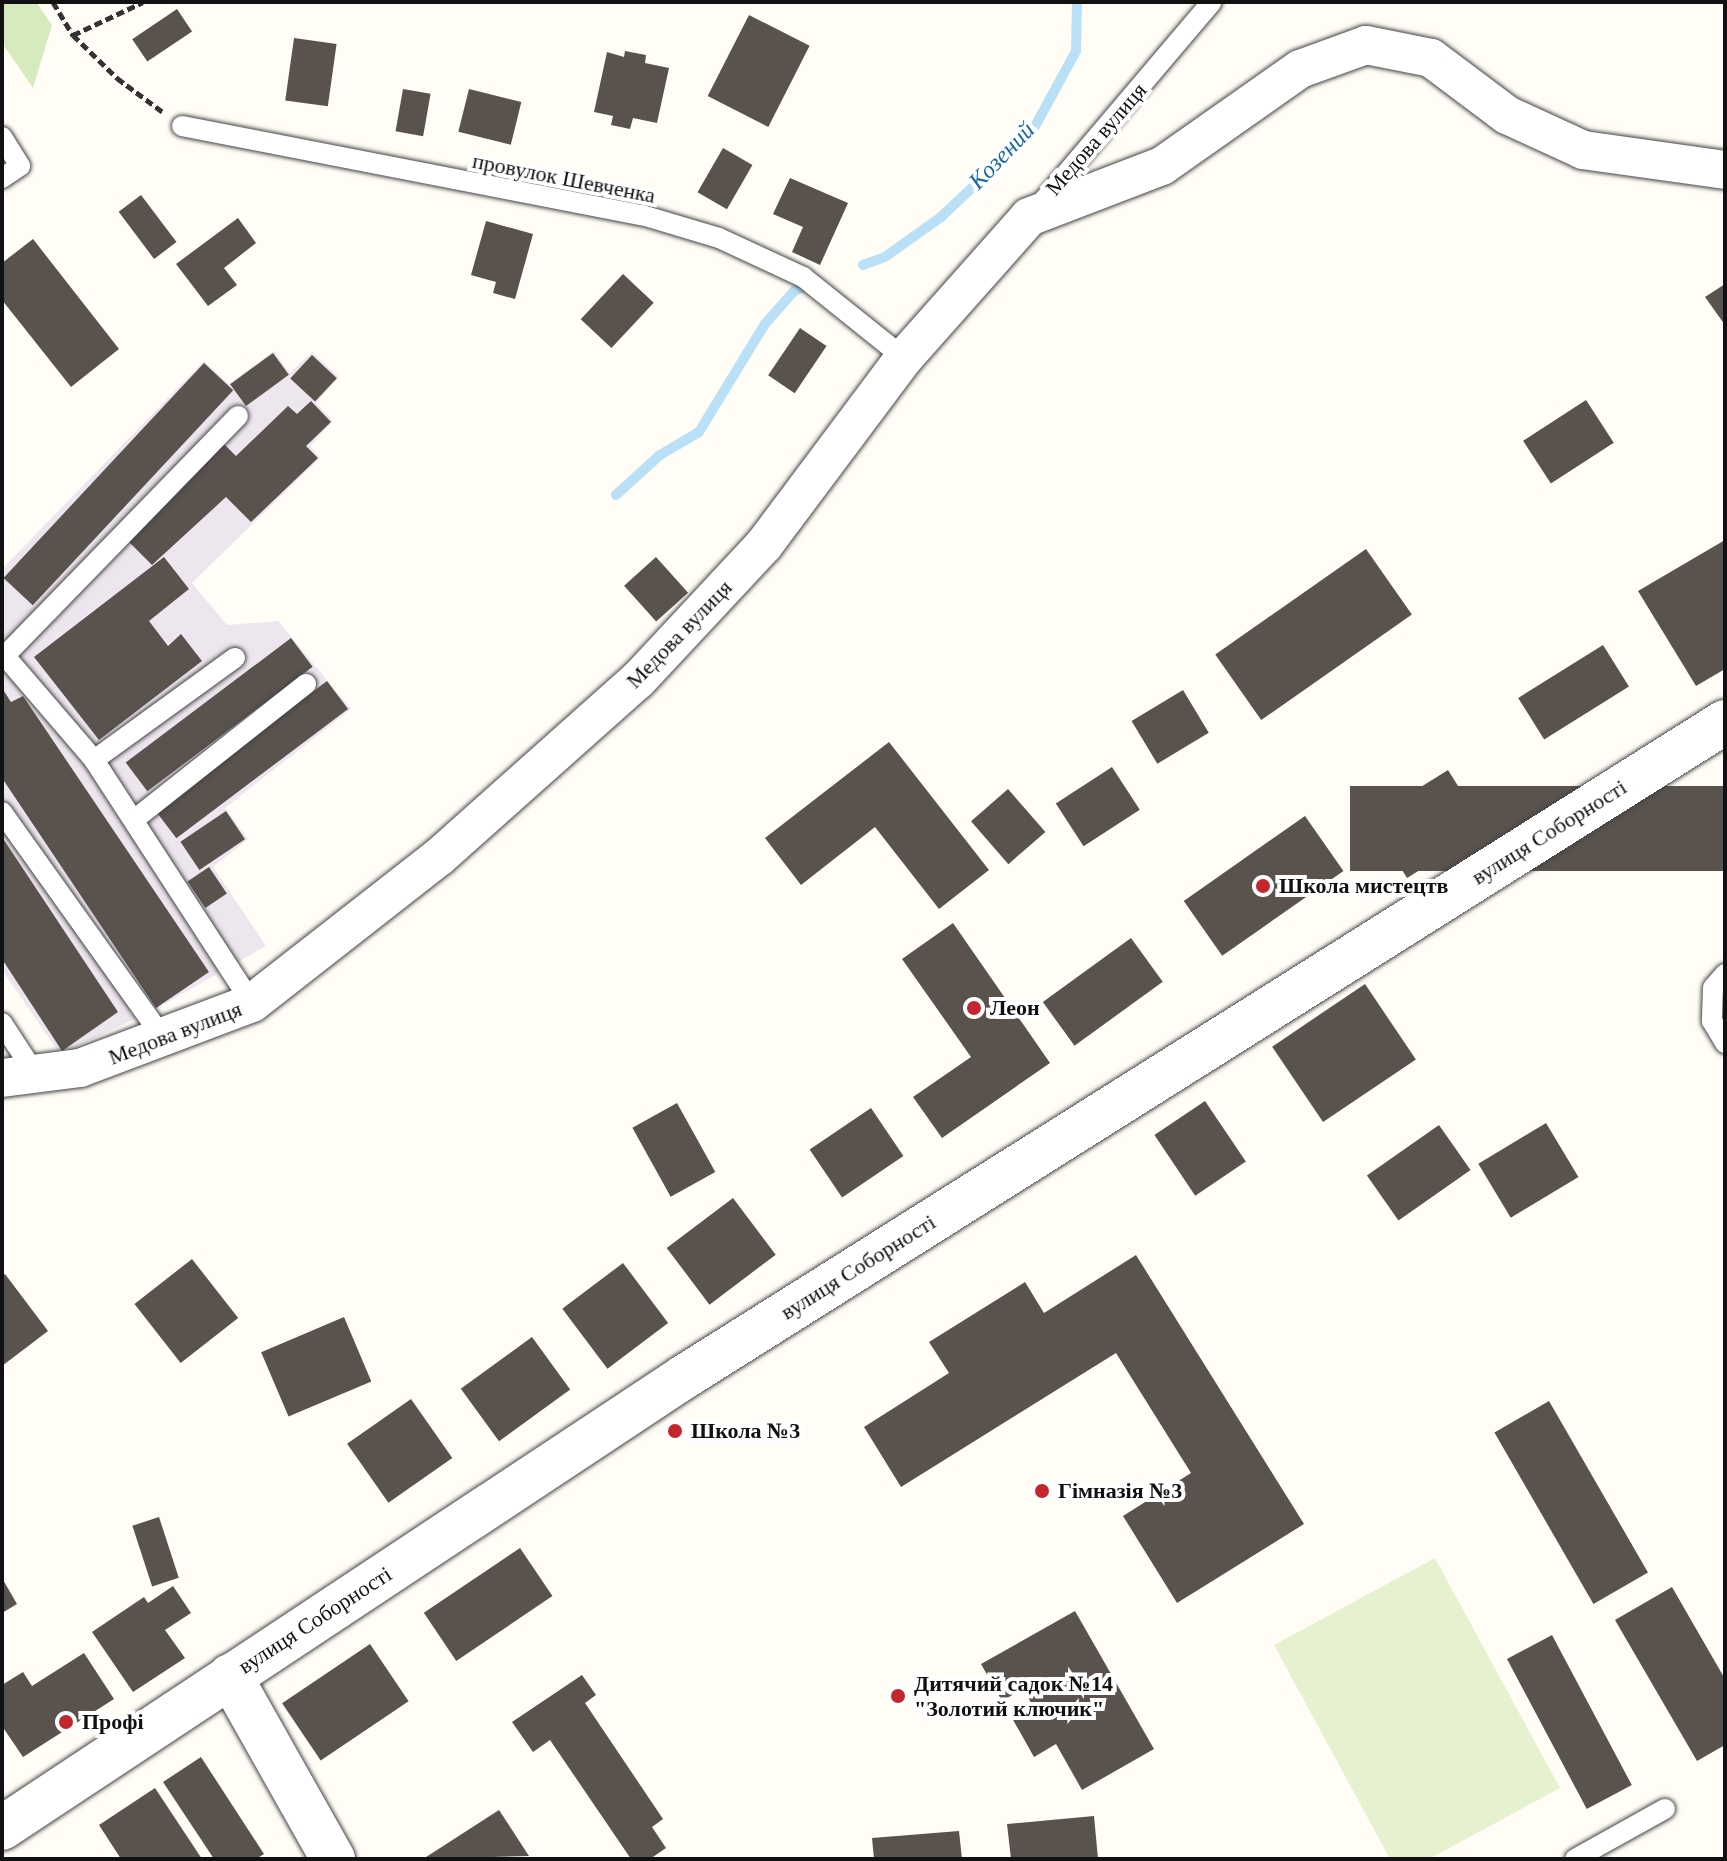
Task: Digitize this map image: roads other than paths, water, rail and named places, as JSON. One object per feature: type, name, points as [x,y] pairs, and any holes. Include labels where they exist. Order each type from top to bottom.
[{"type":"street","points":[[1029,217],[1162,166],[1300,69],[1366,45],[1431,58],[1507,115],[1583,150],[1674,167],[1725,170]]},
{"type":"street","name":"Медова вулиця","points":[[19,1076],[80,1068],[252,1003],[439,857],[638,680],[764,545],[904,358],[1029,217]]},
{"type":"street","name":"вулиця Соборності","points":[[3,1825],[697,1368],[1725,722]]},
{"type":"street","points":[[230,1676],[333,1859]]},
{"type":"lane","name":"Медова вулиця","points":[[1029,217],[1212,2]]},
{"type":"lane","name":"провулок Шевченка","points":[[182,126],[642,215],[719,238],[803,277],[904,358]]},
{"type":"lane","points":[[2,137],[20,166],[2,178]]},
{"type":"lane","points":[[238,416],[5,656],[94,760],[252,1003]]},
{"type":"lane","points":[[94,760],[235,658]]},
{"type":"lane","points":[[135,819],[306,684]]},
{"type":"lane","points":[[2,812],[163,1038]]},
{"type":"lane","points":[[1725,974],[1713,988],[1712,1021],[1725,1043]]},
{"type":"lane","points":[[2,1023],[19,1076]]},
{"type":"lane","points":[[1575,1859],[1665,1809]]},
{"type":"waterway","name":"Козений","points":[[863,265],[885,257],[941,217],[1033,130],[1076,51],[1077,2]]},
{"type":"waterway","name":"Козений","points":[[616,495],[660,455],[699,432],[765,324],[794,291],[804,287]]},
{"type":"place","name":"Школа мистецтв","points":[[1263,886]]},
{"type":"place","name":"Леон","points":[[974,1008]]},
{"type":"place","name":"Школа №3","points":[[675,1431]]},
{"type":"place","name":"Гімназія №3","points":[[1042,1491]]},
{"type":"place","name":"Дитячий садок №14 \"Золотий ключик\"","points":[[898,1696]]},
{"type":"place","name":"Профі","points":[[66,1722]]}]
